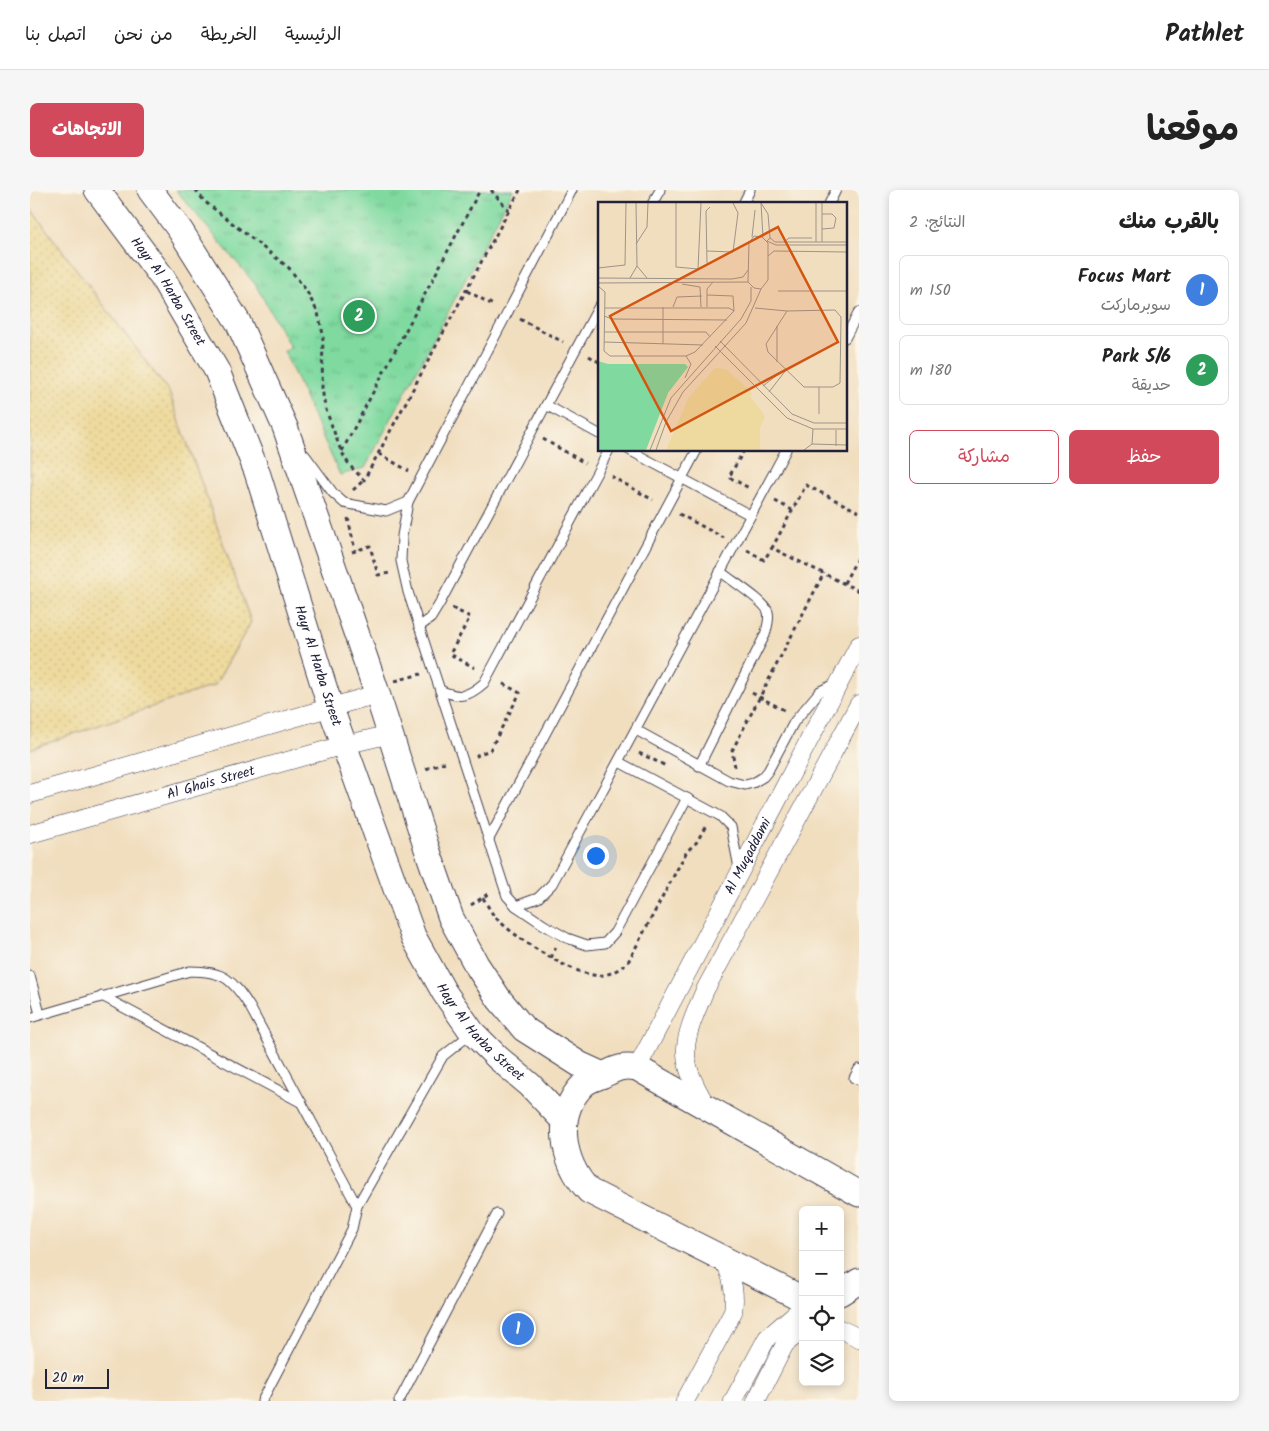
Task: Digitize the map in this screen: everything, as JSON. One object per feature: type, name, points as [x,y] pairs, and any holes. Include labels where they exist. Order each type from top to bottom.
[{"type":"main road","name":"Hayr Al Harba Street","points":[[97,190],[162,277],[216,371],[257,472],[330,706],[413,936],[444,992],[472,1032],[498,1058],[530,1085],[564,1122]]},
{"type":"main road","points":[[150,190],[180,230],[238,322],[285,427],[391,734],[451,918],[480,971],[499,999],[524,1029],[579,1064],[603,1075]]},
{"type":"main road","points":[[799,1297],[589,1191],[579,1180],[569,1160],[563,1141],[564,1122],[574,1099],[585,1084],[603,1075],[623,1066],[637,1068],[859,1194]]},
{"type":"main road","points":[[844,1290],[859,1281]]},
{"type":"main road","points":[[844,1292],[859,1290]]},
{"type":"street","name":"Al Muqaddami","points":[[637,1068],[859,645]]},
{"type":"street","points":[[30,794],[330,706],[376,690]]},
{"type":"street","name":"Al Muqaddami","points":[[706,1106],[691,1080],[684,1055],[686,1038],[693,1018],[705,990],[859,704]]},
{"type":"street","name":"Al Ghais Street","points":[[30,834],[344,745],[391,734]]},
{"type":"street","points":[[685,1401],[733,1312],[736,1296],[725,1261]]},
{"type":"street","points":[[733,1401],[767,1338],[799,1310]]},
{"type":"street","points":[[844,1331],[859,1338]]},
{"type":"street","points":[[758,1400],[786,1344],[799,1333]]},
{"type":"lane","points":[[572,190],[506,312],[408,502],[402,536],[403,571],[419,627],[489,839],[502,885],[507,896],[516,906],[567,938],[587,945],[605,942],[616,932],[687,798]]},
{"type":"lane","points":[[653,202],[660,190]]},
{"type":"lane","points":[[744,202],[750,190]]},
{"type":"lane","points":[[830,202],[836,190]]},
{"type":"lane","points":[[419,627],[431,618],[440,603],[598,308]]},
{"type":"lane","points":[[846,336],[859,312]]},
{"type":"lane","points":[[546,405],[598,433]]},
{"type":"lane","points":[[285,427],[332,493],[344,503],[386,511],[408,502]]},
{"type":"lane","points":[[440,690],[452,695],[471,694],[484,683],[608,451]]},
{"type":"lane","points":[[631,451],[750,515]]},
{"type":"lane","points":[[489,839],[696,451]]},
{"type":"lane","points":[[516,906],[538,898],[552,884],[628,747],[785,451]]},
{"type":"lane","points":[[699,766],[738,685],[765,635],[768,612],[762,603],[720,571]]},
{"type":"lane","points":[[636,730],[729,781],[744,785],[753,783],[768,771],[798,718],[820,691],[839,682]]},
{"type":"lane","points":[[619,762],[720,816],[731,827],[740,874]]},
{"type":"lane","points":[[30,1018],[190,971],[216,972],[237,987],[250,1007],[358,1206]]},
{"type":"lane","points":[[30,976],[40,1014]]},
{"type":"lane","points":[[102,996],[303,1104]]},
{"type":"lane","points":[[262,1401],[352,1229],[358,1206],[443,1056],[472,1032]]},
{"type":"lane","points":[[859,1068],[854,1078],[859,1080]]},
{"type":"lane","points":[[399,1401],[497,1214]]},
{"type":"path","points":[[196,190],[204,201],[288,268],[306,290],[318,313],[323,334],[322,388],[325,407],[341,451],[350,466],[364,480],[520,190]]},
{"type":"path","points":[[341,451],[480,190]]},
{"type":"path","points":[[491,190],[509,211]]},
{"type":"path","points":[[467,291],[598,361]]},
{"type":"path","points":[[531,433],[764,560],[806,485],[859,512]]},
{"type":"path","points":[[379,454],[421,477]]},
{"type":"path","points":[[330,558],[370,546],[378,575],[403,571]]},
{"type":"path","points":[[772,548],[859,591]]},
{"type":"path","points":[[844,584],[859,555]]},
{"type":"path","points":[[376,690],[444,667],[470,617],[440,603]]},
{"type":"path","points":[[450,654],[520,693],[490,750],[478,755],[480,763]]},
{"type":"path","points":[[738,685],[798,718]]},
{"type":"path","points":[[628,747],[666,766]]},
{"type":"path","points":[[658,782],[673,751]]},
{"type":"path","points":[[451,918],[502,885]]},
{"type":"sand","points":[[30,208],[169,392],[251,622],[215,685],[30,749]]},
{"type":"green space","points":[[176,190],[513,190],[365,468],[340,475],[284,351],[291,348],[255,284]]},
{"type":"place","name":"Park 5/6","points":[[359,316]]},
{"type":"place","name":"Focus Mart","points":[[518,1329]]}]
